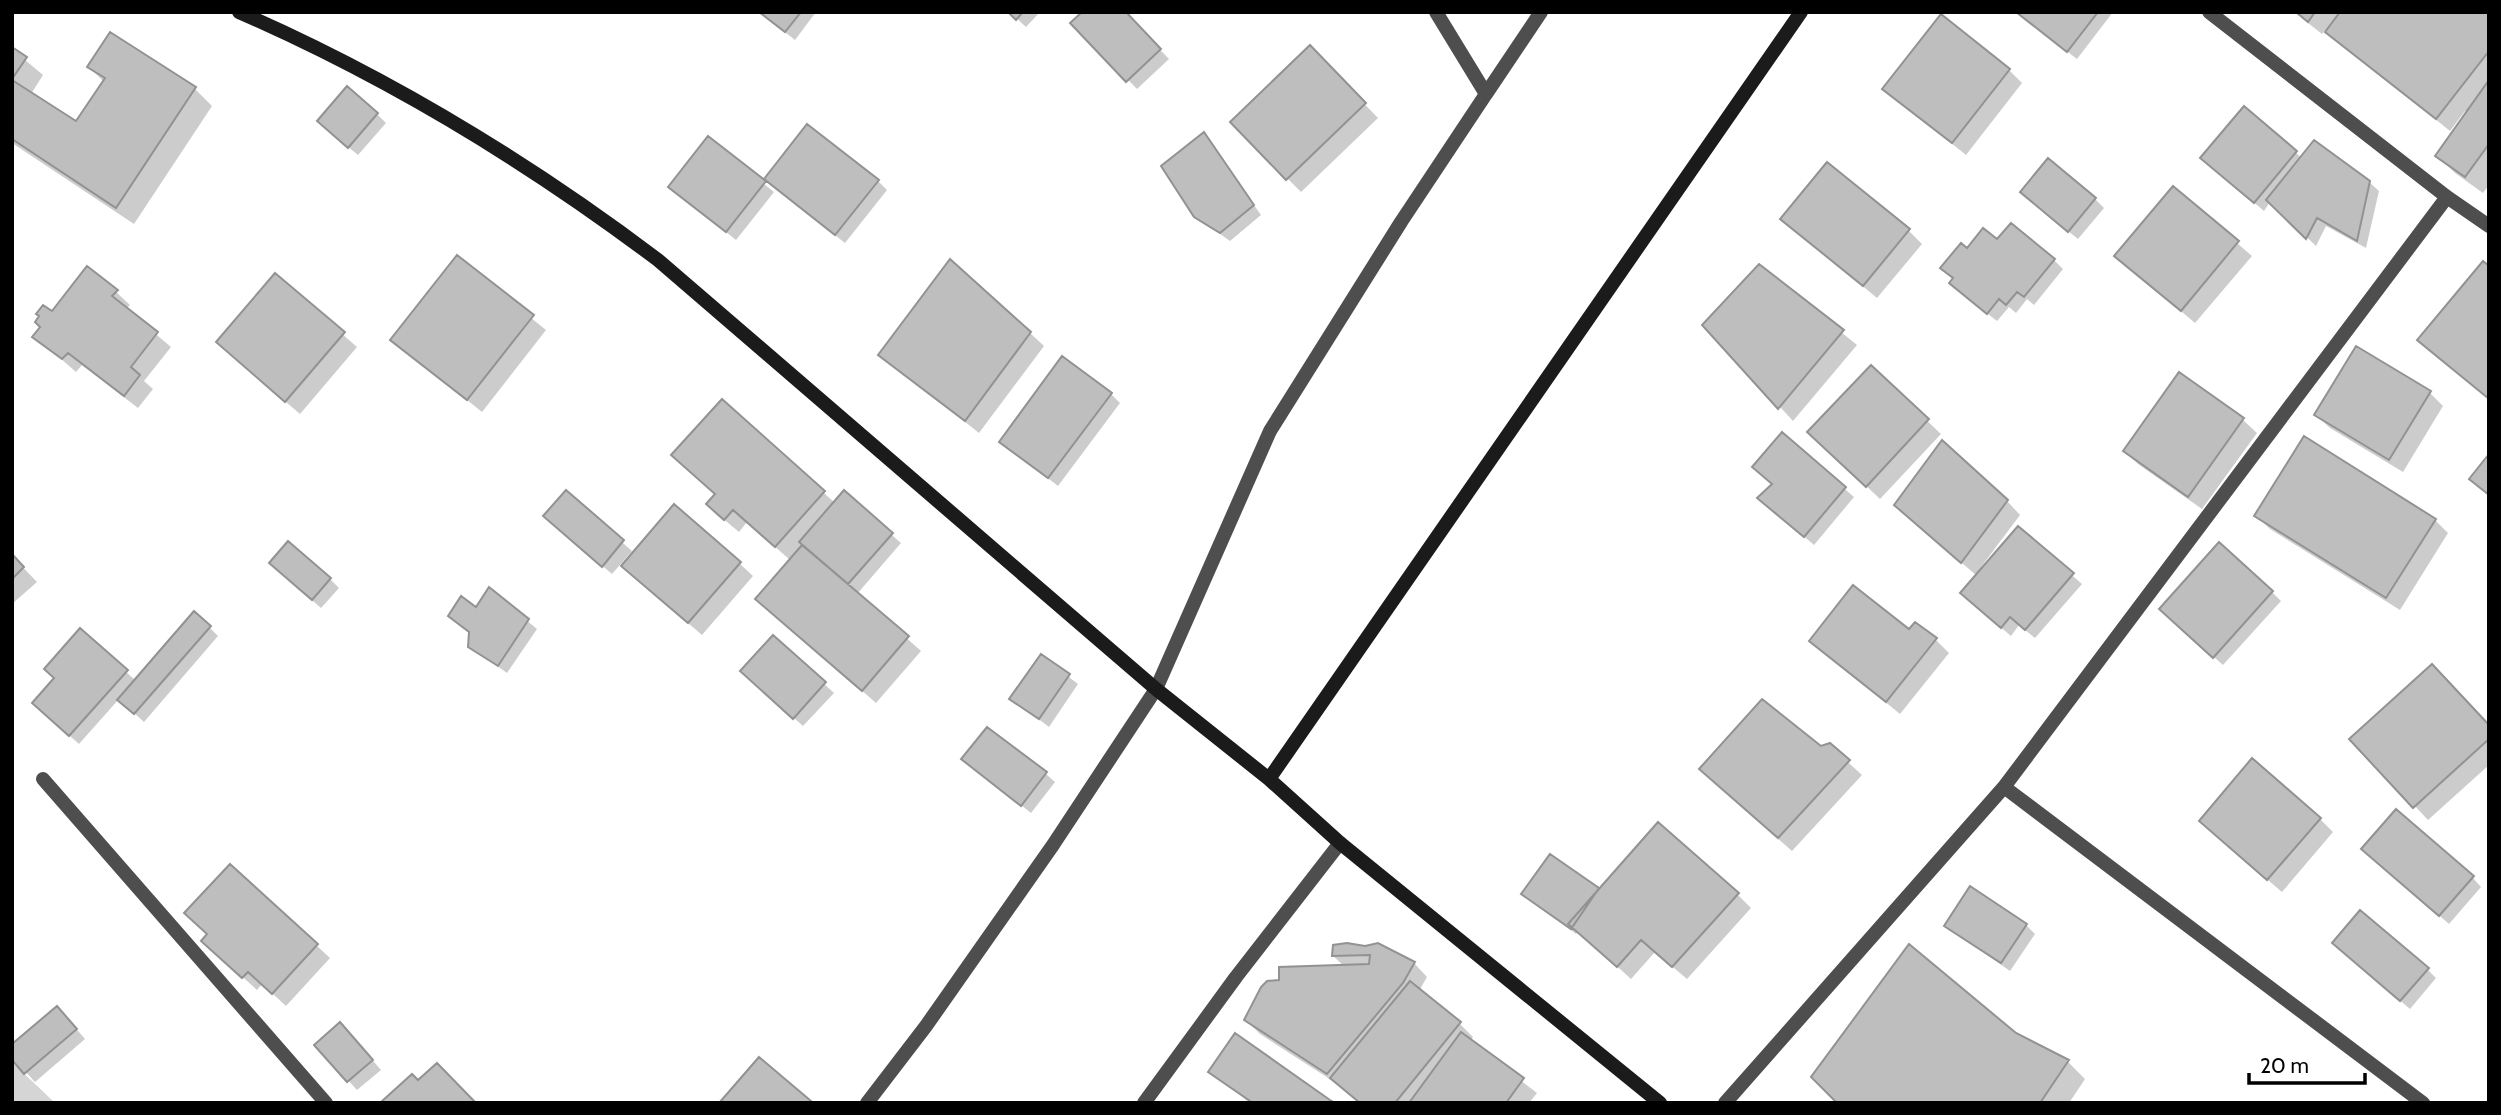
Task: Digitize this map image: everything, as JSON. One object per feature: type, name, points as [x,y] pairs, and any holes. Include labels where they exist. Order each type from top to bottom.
[{"type":"street","points":[[239,12],[400,92],[580,201],[659,260],[1156,689],[1269,779],[1340,843],[1660,1103]]},
{"type":"street","points":[[1436,12],[1486,94]]},
{"type":"street","points":[[867,1103],[926,1026],[1053,845],[1156,689],[1270,431],[1401,222],[1541,12]]},
{"type":"street","points":[[1269,779],[1801,12]]},
{"type":"street","points":[[2209,12],[2447,197],[2489,226]]},
{"type":"street","points":[[1725,1103],[2004,788],[2447,197]]},
{"type":"street","points":[[43,779],[326,1103]]},
{"type":"street","points":[[2004,788],[2423,1103]]},
{"type":"street","points":[[1144,1103],[1236,977],[1340,843]]},
{"type":"shaded area","points":[[12,1062],[55,1103],[12,1103]]},
{"type":"building","points":[[759,12],[801,12],[785,32]]},
{"type":"building","points":[[1008,12],[1023,12],[1016,20]]},
{"type":"building","points":[[1082,12],[1126,12],[1161,49],[1126,82],[1070,23]]},
{"type":"building","points":[[2016,12],[2098,12],[2067,52]]},
{"type":"building","points":[[2296,12],[2315,12],[2308,22]]},
{"type":"building","points":[[2340,12],[2489,12],[2489,51],[2436,119],[2325,32]]},
{"type":"building","points":[[1941,14],[2010,69],[1952,143],[1882,89]]},
{"type":"building","points":[[110,32],[196,87],[116,208],[12,139],[12,80],[76,121],[105,78],[87,67]]},
{"type":"building","points":[[1310,45],[1366,103],[1286,180],[1230,122]]},
{"type":"building","points":[[12,47],[27,57],[12,79]]},
{"type":"building","points":[[2489,80],[2489,144],[2465,177],[2435,156]]},
{"type":"building","points":[[347,86],[378,113],[348,148],[317,121]]},
{"type":"building","points":[[2244,106],[2297,151],[2254,203],[2200,158]]},
{"type":"building","points":[[807,124],[879,180],[835,235],[764,179]]},
{"type":"building","points":[[1204,132],[1254,205],[1220,233],[1194,217],[1161,166]]},
{"type":"building","points":[[708,136],[766,181],[726,232],[668,187]]},
{"type":"building","points":[[2314,140],[2370,181],[2357,241],[2317,218],[2306,239],[2266,200]]},
{"type":"building","points":[[2048,158],[2096,198],[2068,232],[2020,192]]},
{"type":"building","points":[[1827,162],[1910,229],[1863,286],[1780,219]]},
{"type":"building","points":[[2173,186],[2239,241],[2181,311],[2114,256]]},
{"type":"building","points":[[2011,223],[2055,259],[2024,297],[2017,292],[2006,305],[1999,299],[1987,314],[1949,283],[1953,278],[1940,268],[1961,243],[1967,248],[1983,228],[1997,239]]},
{"type":"building","points":[[457,255],[534,315],[467,400],[390,340]]},
{"type":"building","points":[[950,259],[1031,332],[965,421],[878,355]]},
{"type":"building","points":[[2483,261],[2489,266],[2489,399],[2417,340]]},
{"type":"building","points":[[1759,264],[1844,330],[1778,409],[1702,325]]},
{"type":"building","points":[[87,266],[118,290],[112,296],[158,332],[131,367],[140,375],[124,396],[68,353],[62,359],[32,337],[40,327],[35,322],[39,316],[36,314],[43,305],[52,311]]},
{"type":"building","points":[[275,273],[345,332],[285,402],[216,342]]},
{"type":"building","points":[[2356,346],[2431,391],[2389,460],[2314,415]]},
{"type":"building","points":[[1062,356],[1112,393],[1048,478],[999,442]]},
{"type":"building","points":[[1871,365],[1929,419],[1866,487],[1807,432]]},
{"type":"building","points":[[2179,372],[2244,418],[2188,497],[2123,451]]},
{"type":"building","points":[[722,399],[825,491],[775,547],[733,510],[724,520],[706,504],[715,494],[671,455]]},
{"type":"building","points":[[1782,432],[1846,487],[1804,537],[1757,498],[1772,484],[1752,467]]},
{"type":"building","points":[[2304,436],[2436,519],[2386,598],[2254,516]]},
{"type":"building","points":[[1942,440],[2008,500],[1961,563],[1894,505]]},
{"type":"building","points":[[2489,454],[2489,495],[2469,479]]},
{"type":"building","points":[[566,490],[624,540],[602,567],[543,516]]},
{"type":"building","points":[[844,490],[893,533],[848,584],[799,542]]},
{"type":"building","points":[[674,504],[741,562],[688,623],[621,566]]},
{"type":"building","points":[[2018,526],[2074,573],[2025,630],[2010,617],[2001,628],[1960,593]]},
{"type":"building","points":[[288,541],[331,578],[312,600],[269,563]]},
{"type":"building","points":[[2219,542],[2273,591],[2213,658],[2159,609]]},
{"type":"building","points":[[802,545],[909,636],[862,691],[755,599]]},
{"type":"building","points":[[12,554],[24,567],[12,579]]},
{"type":"building","points":[[1853,585],[1909,629],[1915,622],[1937,638],[1886,702],[1809,641]]},
{"type":"building","points":[[489,587],[529,619],[498,666],[468,647],[469,632],[448,616],[461,596],[476,607]]},
{"type":"building","points":[[194,611],[211,626],[134,714],[117,700]]},
{"type":"building","points":[[80,628],[128,670],[69,736],[32,703],[54,678],[44,669]]},
{"type":"building","points":[[773,635],[826,682],[793,719],[740,671]]},
{"type":"building","points":[[1041,654],[1070,674],[1039,719],[1009,699]]},
{"type":"building","points":[[2432,664],[2489,725],[2489,739],[2413,808],[2349,739]]},
{"type":"building","points":[[1762,699],[1821,746],[1830,743],[1850,760],[1778,838],[1699,769]]},
{"type":"building","points":[[987,727],[1047,772],[1021,806],[961,759]]},
{"type":"building","points":[[2252,758],[2321,818],[2267,880],[2199,821]]},
{"type":"building","points":[[2396,809],[2474,876],[2439,916],[2361,849]]},
{"type":"building","points":[[1658,822],[1739,893],[1672,967],[1641,940],[1617,967],[1568,924]]},
{"type":"building","points":[[1550,854],[1599,888],[1571,929],[1521,894]]},
{"type":"building","points":[[230,864],[318,944],[272,994],[248,972],[242,978],[201,941],[207,934],[184,913]]},
{"type":"building","points":[[1970,886],[2027,924],[2001,963],[1944,926]]},
{"type":"building","points":[[2360,910],[2429,968],[2400,1001],[2332,943]]},
{"type":"building","points":[[1347,943],[1365,946],[1378,943],[1415,962],[1403,983],[1327,1074],[1244,1020],[1261,987],[1267,981],[1279,980],[1279,967],[1369,964],[1370,955],[1332,956],[1333,945]]},
{"type":"building","points":[[1909,944],[2016,1033],[2069,1060],[2040,1103],[1837,1103],[1811,1077]]},
{"type":"building","points":[[1410,981],[1461,1022],[1395,1103],[1360,1103],[1330,1078]]},
{"type":"building","points":[[57,1006],[77,1029],[24,1074],[12,1060],[12,1044]]},
{"type":"building","points":[[340,1022],[373,1060],[347,1082],[314,1045]]},
{"type":"building","points":[[1461,1032],[1524,1078],[1506,1103],[1409,1103]]},
{"type":"building","points":[[1235,1033],[1335,1103],[1253,1103],[1208,1072]]},
{"type":"building","points":[[759,1057],[811,1101],[810,1103],[719,1103]]},
{"type":"building","points":[[437,1063],[476,1103],[381,1102],[412,1074],[418,1080]]}]
